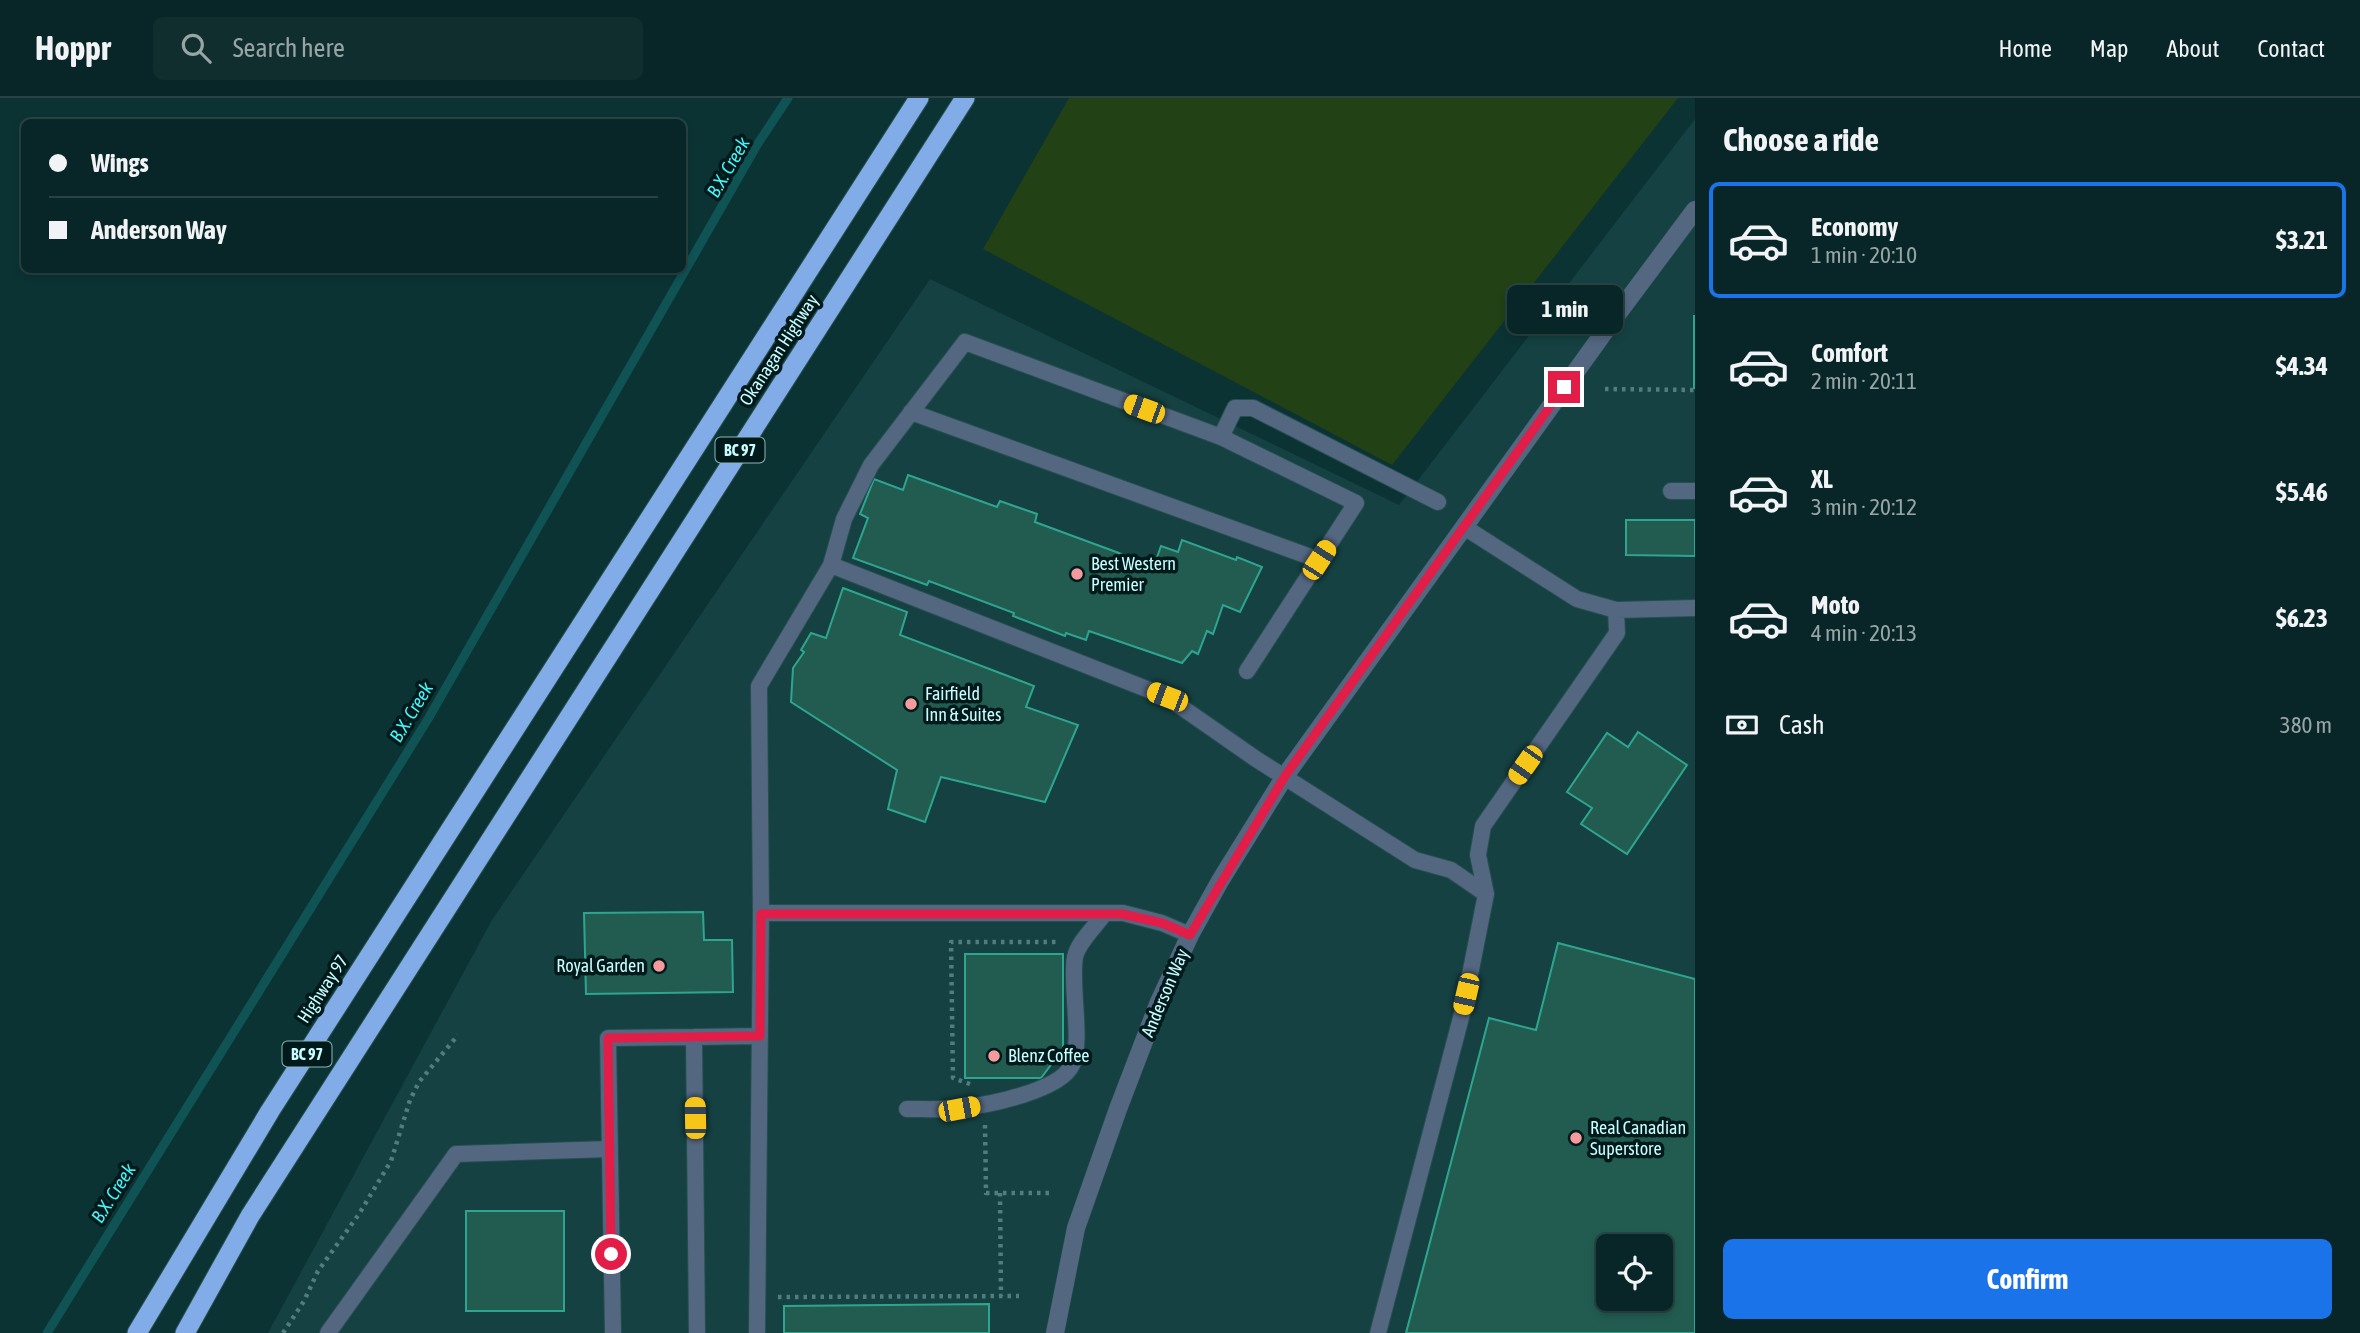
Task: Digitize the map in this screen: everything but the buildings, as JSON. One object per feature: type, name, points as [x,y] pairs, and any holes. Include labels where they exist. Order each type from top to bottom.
[{"type":"highway","name":"Okanagan Highway","points":[[484,778],[919,98]]},
{"type":"highway","name":"Okanagan Highway","points":[[185,1333],[250,1216],[965,98]]},
{"type":"highway","name":"Highway 97","points":[[137,1333],[270,1111],[484,778]]},
{"type":"street","name":"Anderson Way","points":[[1055,1333],[1076,1228],[1150,1026],[1190,935],[1285,776],[1695,210]]},
{"type":"lane","points":[[757,1333],[761,914],[759,686],[831,565],[844,519],[871,465],[964,342],[1221,437],[1356,503],[1247,671]]},
{"type":"lane","points":[[1221,437],[1235,408],[1253,408],[1438,502]]},
{"type":"lane","points":[[911,412],[1319,560]]},
{"type":"lane","points":[[1671,491],[1695,491]]},
{"type":"lane","points":[[1464,527],[1577,599],[1616,610],[1695,608]]},
{"type":"lane","points":[[831,565],[1167,697],[1256,759],[1415,860],[1451,870],[1486,894]]},
{"type":"lane","points":[[1378,1333],[1463,1010],[1486,894],[1478,855],[1483,826],[1617,633],[1616,610]]},
{"type":"lane","points":[[761,914],[1122,914],[1162,923],[1190,935]]},
{"type":"lane","points":[[906,1109],[959,1109],[1009,1099],[1055,1082],[1072,1066],[1076,1050],[1075,956],[1105,914]]},
{"type":"lane","points":[[612,1333],[608,1038],[760,1036]]},
{"type":"lane","points":[[694,1037],[697,1333]]},
{"type":"lane","points":[[328,1333],[456,1154],[609,1149]]},
{"type":"path","points":[[1605,389],[1695,390]]},
{"type":"path","points":[[978,1086],[953,1078],[951,943],[1060,942]]},
{"type":"path","points":[[283,1333],[318,1272],[359,1214],[391,1161],[410,1100],[419,1082],[458,1035]]},
{"type":"path","points":[[979,1117],[985,1124],[986,1193],[1054,1193]]},
{"type":"path","points":[[1000,1193],[1001,1296]]},
{"type":"path","points":[[778,1309],[778,1297],[1019,1296]]},
{"type":"shaded area","points":[[1695,119],[1695,1333],[268,1333],[492,920],[930,279],[1399,505]]},
{"type":"green space","points":[[1069,98],[1678,98],[1392,465],[983,249]]},
{"type":"waterway","name":"B.X. Creek","points":[[686,269],[757,145],[788,98]]},
{"type":"waterway","name":"B.X. Creek","points":[[47,1333],[428,719],[684,273]]},
{"type":"place","name":"Best Western Premier","points":[[1077,574]]},
{"type":"place","name":"Fairfield Inn & Suites","points":[[911,704]]},
{"type":"place","name":"Royal Garden","points":[[659,966]]},
{"type":"place","name":"Blenz Coffee","points":[[994,1056]]},
{"type":"place","name":"Real Canadian Superstore","points":[[1576,1138]]},
{"type":"route","points":[[611,1254],[608,1038],[760,1036],[761,914],[1122,914],[1162,923],[1190,935],[1285,776],[1564,387]]}]
